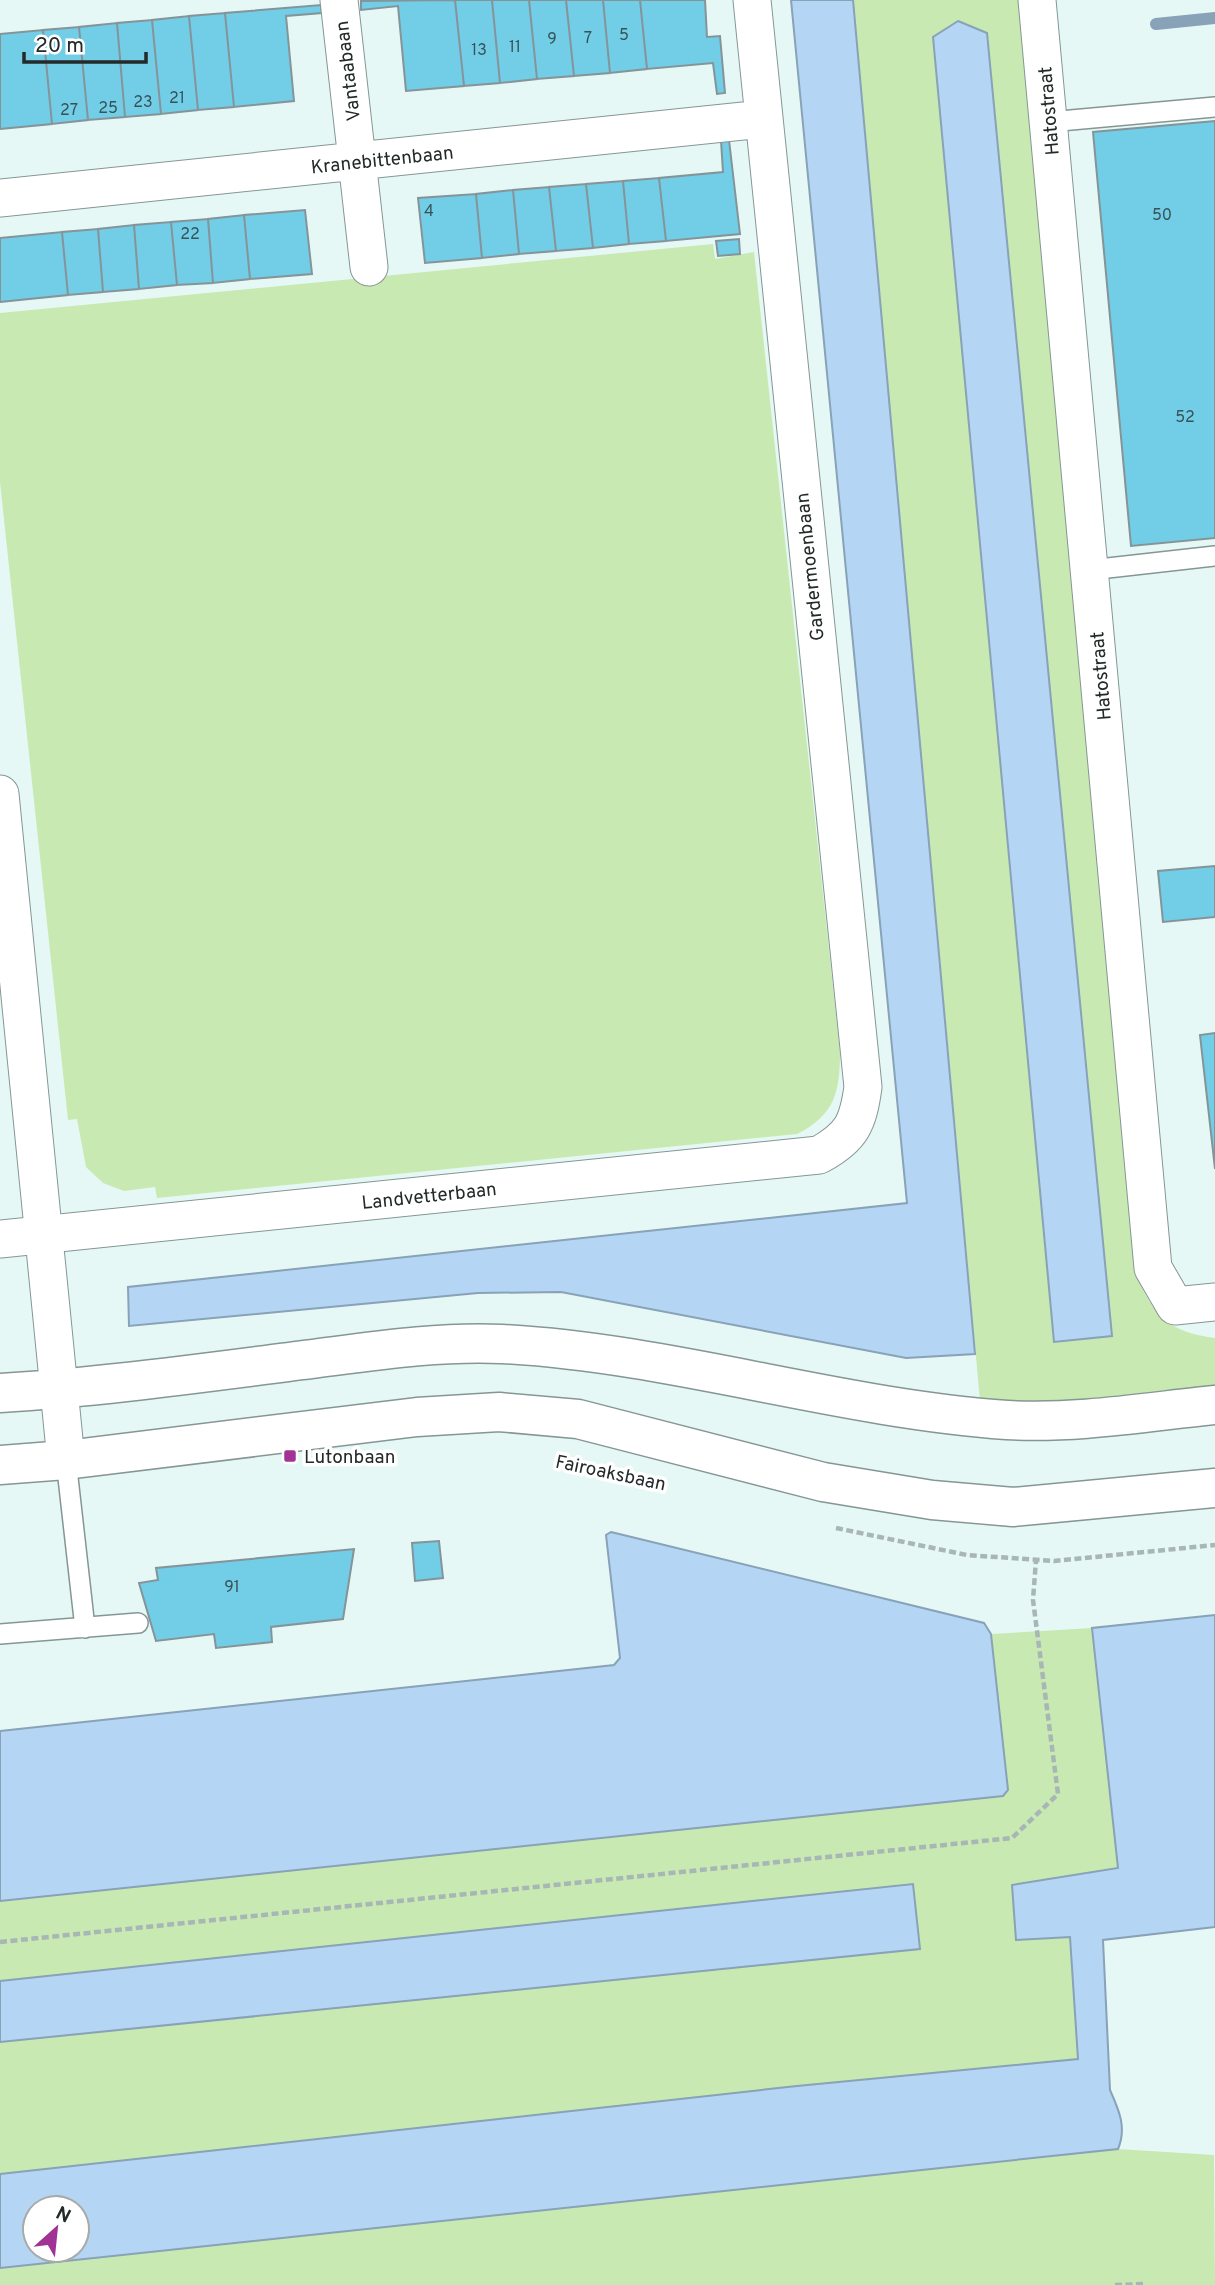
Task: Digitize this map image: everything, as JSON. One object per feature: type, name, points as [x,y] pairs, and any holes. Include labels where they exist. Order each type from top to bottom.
[{"type":"main road","points":[[0,1393],[59,1390],[401,1348],[499,1344],[603,1353],[925,1412],[1009,1420],[1066,1420],[1215,1405]]},
{"type":"main road","points":[[0,1465],[66,1460],[417,1417],[499,1412],[579,1419],[823,1482],[932,1500],[1013,1507],[1215,1488]]},
{"type":"street","name":"Vantaabaan","points":[[339,0],[369,267]]},
{"type":"street","name":"Gardermoenbaan","points":[[752,0],[863,1087],[859,1112],[850,1133]]},
{"type":"street","name":"Hatostraat","points":[[1037,0],[1153,1268],[1175,1306],[1215,1302]]},
{"type":"street","name":"Kranebittenbaan","points":[[0,198],[763,120]]},
{"type":"street","points":[[0,794],[6,910],[66,1460]]},
{"type":"street","name":"Landvetterbaan","points":[[0,1239],[819,1155],[836,1146],[850,1133]]},
{"type":"lane","points":[[1049,122],[1215,107]]},
{"type":"lane","points":[[1090,570],[1215,556]]},
{"type":"lane","points":[[66,1460],[85,1628]]},
{"type":"lane","points":[[0,1634],[138,1623]]},
{"type":"path","points":[[833,1528],[967,1555],[1054,1562],[1215,1545]]},
{"type":"path","points":[[0,1942],[1012,1838],[1058,1794],[1033,1600],[1036,1560]]},
{"type":"path","points":[[1115,2285],[1143,2284]]},
{"type":"green space","points":[[853,0],[1020,0],[1136,1274],[1149,1301],[1165,1320],[1186,1331],[1215,1338],[1215,1389],[1048,1403],[980,1401]],"holes":[[[958,21],[987,33],[1112,1336],[1054,1342]]]},
{"type":"green space","points":[[713,244],[715,259],[754,252],[840,1052],[839,1079],[833,1101],[820,1119],[797,1134],[157,1198],[155,1187],[124,1191],[103,1183],[86,1167],[77,1119],[68,1120],[0,482],[0,313]]},
{"type":"green space","points":[[1092,1628],[1118,1868],[1012,1886],[1070,1937],[1078,2059],[797,2086],[0,2174],[0,2042],[920,1948],[913,1884],[0,1981],[0,1901],[1003,1796],[1008,1789],[991,1634]]},
{"type":"green space","points":[[1118,2149],[1214,2155],[1215,2285],[0,2285],[0,2268],[38,2264],[91,2264],[91,2258]]},
{"type":"water","points":[[791,0],[853,0],[975,1354],[906,1358],[561,1292],[478,1293],[129,1326],[128,1287],[907,1203]]},
{"type":"water","points":[[958,21],[987,33],[1112,1336],[1054,1342],[933,37]]},
{"type":"water","points":[[611,1532],[984,1623],[991,1634],[1008,1790],[1003,1796],[0,1901],[0,1731],[614,1665],[620,1658],[606,1535]]},
{"type":"water","points":[[1215,1615],[1215,1927],[1103,1940],[1110,2090],[1122,2126],[1118,2149],[91,2258],[91,2194],[21,2194],[21,2264],[38,2264],[0,2268],[0,2174],[797,2086],[1078,2059],[1070,1937],[1016,1940],[1012,1885],[1118,1868],[1092,1628]]},
{"type":"water","points":[[913,1884],[920,1949],[0,2042],[0,1981]]},
{"type":"building","points":[[455,0],[492,0],[500,83],[464,86]]},
{"type":"building","points":[[455,0],[464,86],[406,91],[398,6],[361,10],[361,1]]},
{"type":"building","points":[[492,0],[529,0],[537,79],[500,83]]},
{"type":"building","points":[[529,0],[566,0],[574,76],[537,79]]},
{"type":"building","points":[[566,0],[603,0],[610,73],[574,76]]},
{"type":"building","points":[[603,0],[640,0],[647,69],[610,73]]},
{"type":"building","points":[[640,0],[705,0],[707,37],[720,36],[725,93],[717,94],[713,63],[647,69]]},
{"type":"building","points":[[321,5],[322,13],[286,16],[294,101],[234,107],[225,13]]},
{"type":"building","points":[[225,13],[234,107],[198,110],[189,16]]},
{"type":"building","points":[[189,16],[198,110],[161,114],[152,20]]},
{"type":"building","points":[[152,20],[161,114],[125,117],[117,23]]},
{"type":"building","points":[[117,23],[125,117],[88,120],[79,27]]},
{"type":"building","points":[[79,27],[88,120],[52,124],[43,30]]},
{"type":"building","points":[[43,30],[52,124],[0,129],[0,34]]},
{"type":"building","points":[[1215,121],[1215,538],[1131,546],[1093,132]]},
{"type":"building","points":[[729,140],[740,234],[666,241],[659,178],[723,172],[721,141]]},
{"type":"building","points":[[659,178],[666,241],[629,244],[623,181]]},
{"type":"building","points":[[623,181],[629,244],[593,248],[586,184]]},
{"type":"building","points":[[586,184],[593,248],[556,251],[549,187]]},
{"type":"building","points":[[549,187],[556,251],[519,254],[513,190]]},
{"type":"building","points":[[513,190],[519,254],[482,258],[476,194]]},
{"type":"building","points":[[476,194],[482,258],[425,263],[418,198]]},
{"type":"building","points":[[305,210],[312,274],[250,279],[244,215]]},
{"type":"building","points":[[244,215],[250,279],[213,283],[208,219]]},
{"type":"building","points":[[208,219],[213,283],[177,285],[171,222]]},
{"type":"building","points":[[171,222],[177,285],[139,289],[134,225]]},
{"type":"building","points":[[134,225],[139,289],[103,292],[98,229]]},
{"type":"building","points":[[98,229],[103,292],[68,295],[62,232]]},
{"type":"building","points":[[62,232],[68,295],[0,302],[0,238]]},
{"type":"building","points":[[739,239],[740,254],[718,256],[716,241]]},
{"type":"building","points":[[1215,866],[1215,917],[1163,922],[1158,871]]},
{"type":"building","points":[[1215,1033],[1215,1169],[1200,1035]]},
{"type":"building","points":[[439,1541],[443,1578],[415,1581],[412,1543]]},
{"type":"building","points":[[354,1549],[343,1619],[271,1627],[272,1642],[216,1648],[214,1634],[156,1641],[139,1583],[158,1580],[156,1568]]},
{"type":"waterway","points":[[1156,24],[1215,18]]},
{"type":"place","name":"Lutonbaan","points":[[290,1456]]}]
